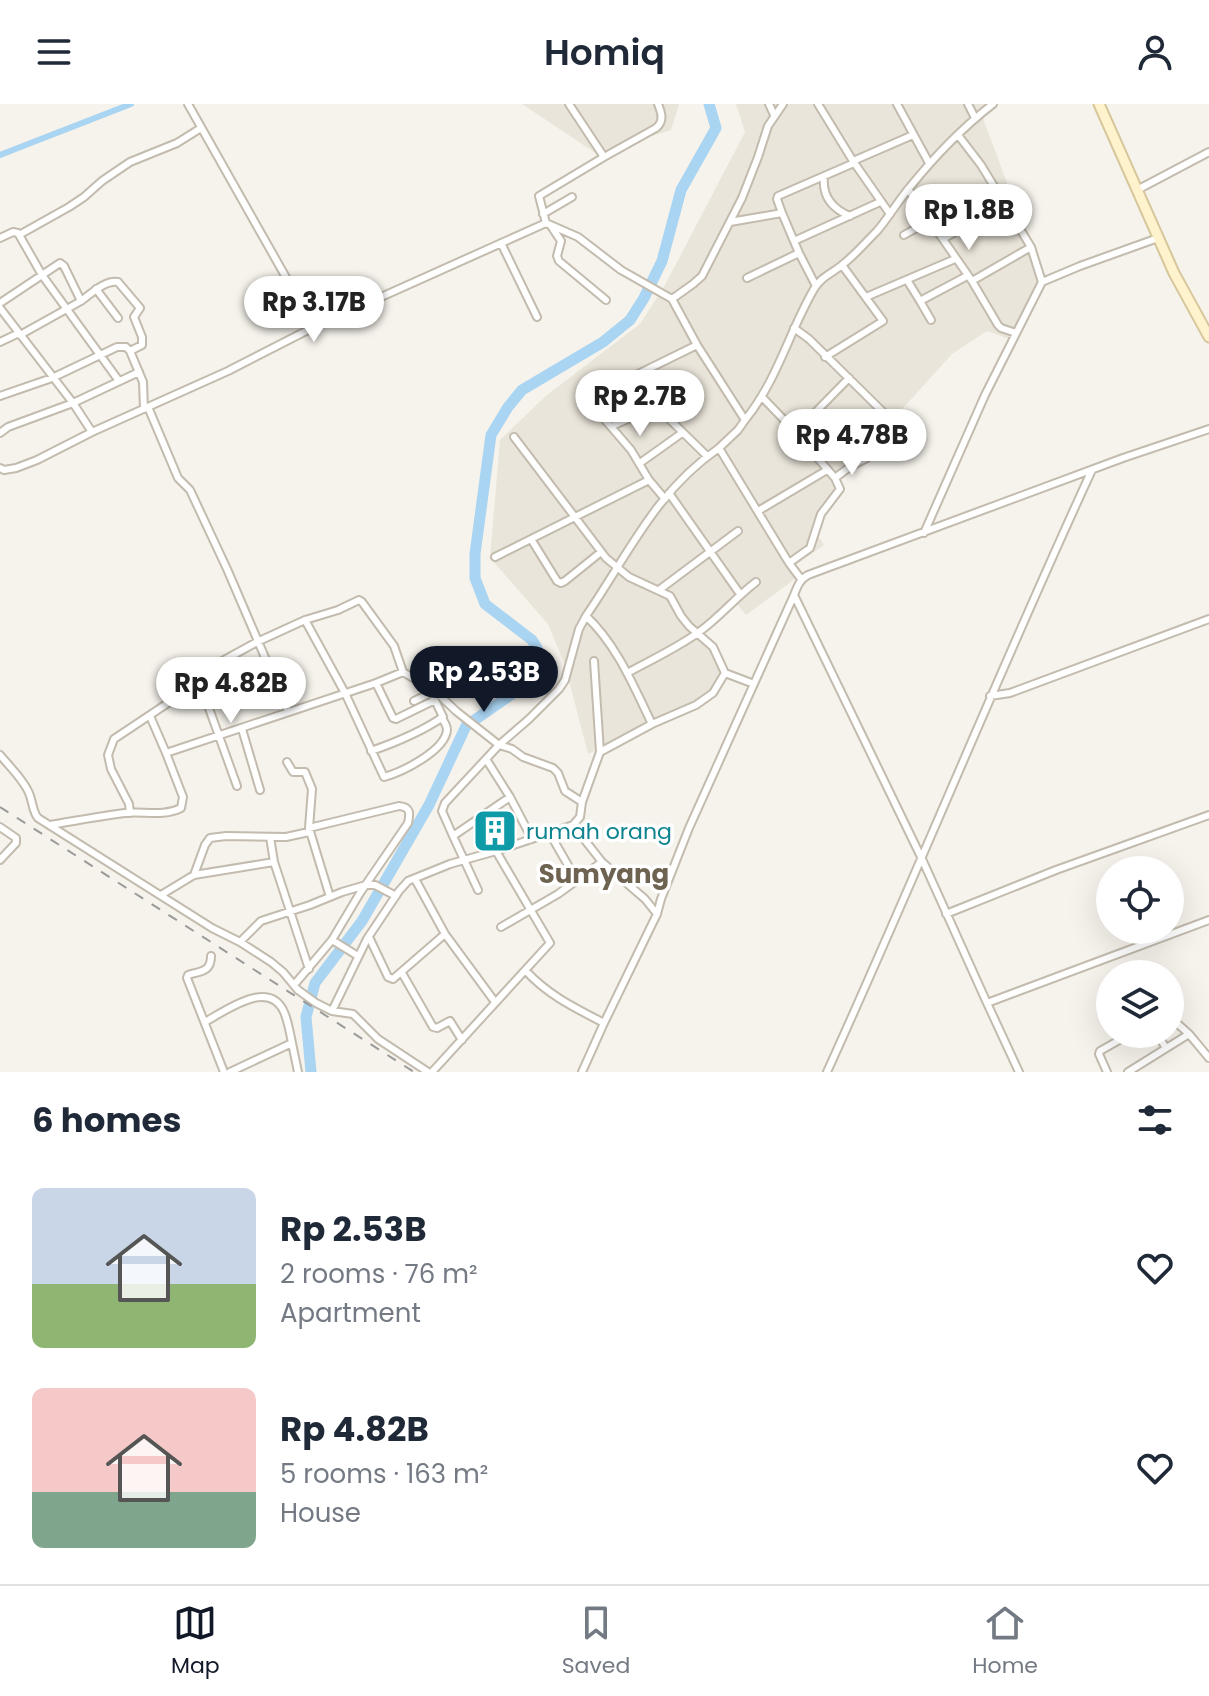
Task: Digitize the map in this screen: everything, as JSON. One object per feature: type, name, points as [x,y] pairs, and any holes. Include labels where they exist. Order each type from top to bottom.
[{"type":"main road","points":[[1099,104],[1174,273],[1209,337]]},
{"type":"street","points":[[188,104],[314,327]]},
{"type":"street","points":[[569,104],[604,157]]},
{"type":"street","points":[[606,300],[559,261],[557,256],[561,241],[548,224],[538,198],[656,128],[662,120],[658,104]]},
{"type":"street","points":[[769,104],[774,115]]},
{"type":"street","points":[[672,299],[702,276],[730,222],[768,126],[783,104]]},
{"type":"street","points":[[818,104],[890,214]]},
{"type":"street","points":[[897,104],[929,163]]},
{"type":"street","points":[[968,104],[975,118]]},
{"type":"street","points":[[478,890],[442,811],[445,803],[486,759],[496,743],[529,719],[559,689],[565,680],[579,629],[616,567],[647,519],[690,470],[738,430],[762,397],[794,328],[823,277],[842,265],[890,214],[929,163],[993,104]]},
{"type":"street","points":[[19,235],[69,207],[130,162],[177,143],[201,128]]},
{"type":"street","points":[[816,286],[782,213],[778,196],[913,135]]},
{"type":"street","points":[[958,135],[981,165],[1031,247],[1042,282]]},
{"type":"street","points":[[1137,190],[1209,152]]},
{"type":"street","points":[[824,177],[823,184],[832,204],[836,210],[850,216]]},
{"type":"street","points":[[908,189],[970,278],[998,325],[1016,333]]},
{"type":"street","points":[[543,214],[572,197]]},
{"type":"street","points":[[794,241],[880,202]]},
{"type":"street","points":[[943,239],[1004,204]]},
{"type":"street","points":[[730,222],[782,213]]},
{"type":"street","points":[[904,235],[931,220]]},
{"type":"street","points":[[0,468],[16,468],[37,460],[228,371],[314,327],[548,224],[578,237],[636,280],[672,299],[745,420]]},
{"type":"street","points":[[0,238],[13,232],[19,235],[42,275],[119,381]]},
{"type":"street","points":[[924,533],[985,395],[1042,282],[1158,238]]},
{"type":"street","points":[[501,243],[537,317]]},
{"type":"street","points":[[920,301],[1031,247]]},
{"type":"street","points":[[747,278],[799,253]]},
{"type":"street","points":[[866,297],[955,259]]},
{"type":"street","points":[[81,301],[62,264],[55,265],[0,306],[92,432]]},
{"type":"street","points":[[825,357],[882,322],[842,265]]},
{"type":"street","points":[[907,280],[931,320]]},
{"type":"street","points":[[0,342],[66,310],[96,289],[115,281],[140,308],[134,317],[143,339],[142,345],[130,351]]},
{"type":"street","points":[[96,289],[118,318]]},
{"type":"street","points":[[794,328],[849,378],[883,412],[889,423],[876,437],[867,458],[835,478]]},
{"type":"street","points":[[619,384],[697,345]]},
{"type":"street","points":[[0,396],[52,378],[121,346],[130,351],[143,382],[146,408],[178,478],[190,490],[288,711]]},
{"type":"street","points":[[0,433],[139,372]]},
{"type":"street","points":[[638,374],[652,398],[707,456]]},
{"type":"street","points":[[795,433],[849,378]]},
{"type":"street","points":[[762,397],[835,478],[840,491],[821,514],[812,545],[807,552],[789,563]]},
{"type":"street","points":[[588,400],[612,426],[649,480],[667,496],[711,551],[740,594]]},
{"type":"street","points":[[612,426],[641,410]]},
{"type":"street","points":[[582,1072],[657,914],[689,828],[801,579],[1209,429]]},
{"type":"street","points":[[640,463],[682,433]]},
{"type":"street","points":[[514,437],[601,552],[629,577],[670,596],[681,616],[715,650],[725,673],[754,684]]},
{"type":"street","points":[[719,448],[801,579]]},
{"type":"street","points":[[758,511],[827,470]]},
{"type":"street","points":[[827,1072],[1092,470]]},
{"type":"street","points":[[495,557],[649,480]]},
{"type":"street","points":[[659,590],[738,531]]},
{"type":"street","points":[[531,539],[561,583],[601,552]]},
{"type":"street","points":[[627,673],[698,633],[756,582]]},
{"type":"street","points":[[794,595],[922,859],[1019,1072]]},
{"type":"street","points":[[130,813],[129,804],[111,769],[108,755],[114,739],[177,697],[197,675],[305,620],[361,601],[394,646],[403,672],[435,691],[496,743],[553,768],[565,791],[582,802]]},
{"type":"street","points":[[586,616],[607,638],[652,724]]},
{"type":"street","points":[[990,696],[1010,693],[1209,619]]},
{"type":"street","points":[[305,620],[345,693],[384,777],[407,769],[441,742],[447,732],[433,694],[435,691]]},
{"type":"street","points":[[332,1011],[357,956],[392,893],[450,864],[573,825],[580,817],[582,802],[600,752],[594,661]]},
{"type":"street","points":[[166,753],[403,672]]},
{"type":"street","points":[[600,752],[696,705],[711,695],[725,673]]},
{"type":"street","points":[[197,675],[237,786]]},
{"type":"street","points":[[376,683],[393,718],[435,700]]},
{"type":"street","points":[[414,701],[435,691]]},
{"type":"street","points":[[50,825],[130,813],[151,815],[181,808],[183,797],[150,716]]},
{"type":"street","points":[[371,751],[401,740],[442,718]]},
{"type":"street","points":[[242,729],[260,790]]},
{"type":"street","points":[[0,755],[28,789],[34,814],[212,928],[271,962],[316,1003],[332,1011],[353,1014],[378,1039],[430,1072],[550,943],[496,851]]},
{"type":"street","points":[[486,759],[532,839]]},
{"type":"street","points":[[194,875],[210,838],[286,837],[309,832],[312,789],[305,772],[293,772],[287,762]]},
{"type":"street","points":[[453,836],[510,797]]},
{"type":"street","points":[[296,988],[333,941],[408,823],[410,815],[405,806],[399,806],[309,828]]},
{"type":"street","points":[[946,914],[1056,870],[1209,815]]},
{"type":"street","points":[[573,825],[602,862],[645,899],[657,914]]},
{"type":"street","points":[[0,827],[16,838],[16,843],[0,860]]},
{"type":"street","points":[[309,828],[330,897]]},
{"type":"street","points":[[549,832],[577,881]]},
{"type":"street","points":[[270,837],[274,862],[309,969]]},
{"type":"street","points":[[161,895],[194,875],[274,862]]},
{"type":"street","points":[[501,927],[531,911],[602,862]]},
{"type":"street","points":[[415,879],[445,934],[495,1002]]},
{"type":"street","points":[[240,942],[261,921],[366,885],[375,885],[392,893]]},
{"type":"street","points":[[987,1003],[1209,920]]},
{"type":"street","points":[[369,937],[388,977],[393,979],[445,934]]},
{"type":"street","points":[[333,941],[357,956]]},
{"type":"street","points":[[211,956],[208,968],[187,978],[227,1072],[292,1043]]},
{"type":"street","points":[[526,971],[557,998],[604,1023]]},
{"type":"street","points":[[402,973],[433,1027],[450,1021],[462,1040]]},
{"type":"street","points":[[205,1022],[249,998],[267,997],[282,1007],[285,1014],[298,1072]]},
{"type":"street","points":[[1184,1030],[1209,1058]]},
{"type":"street","points":[[1184,1037],[1189,1034]]},
{"type":"street","points":[[1103,1048],[1099,1054],[1107,1072]]},
{"type":"street","points":[[1128,1072],[1166,1048]]},
{"type":"shaded area","points":[[522,104],[679,104],[671,130],[597,154]]},
{"type":"shaded area","points":[[736,104],[991,104],[981,113],[1042,277],[1012,340],[987,331],[952,354],[838,480],[842,495],[813,528],[824,545],[792,568],[796,578],[746,615],[736,603],[698,633],[713,650],[724,675],[702,701],[588,754],[565,665],[548,624],[490,558],[500,440],[547,395],[640,324],[665,285],[745,132]]},
{"type":"waterway","points":[[0,155],[131,104]]},
{"type":"waterway","points":[[311,1072],[306,1017],[315,983],[362,921],[429,805],[466,726],[512,694],[529,672],[537,648],[532,640],[485,604],[475,578],[475,554],[491,435],[522,390],[603,342],[630,320],[662,261],[681,190],[716,128],[709,104]]},
{"type":"railway","points":[[0,807],[414,1072]]},
{"type":"place","name":"rumah orang","points":[[495,831]]},
{"type":"district","name":"Sumyang","points":[[604,874]]}]
